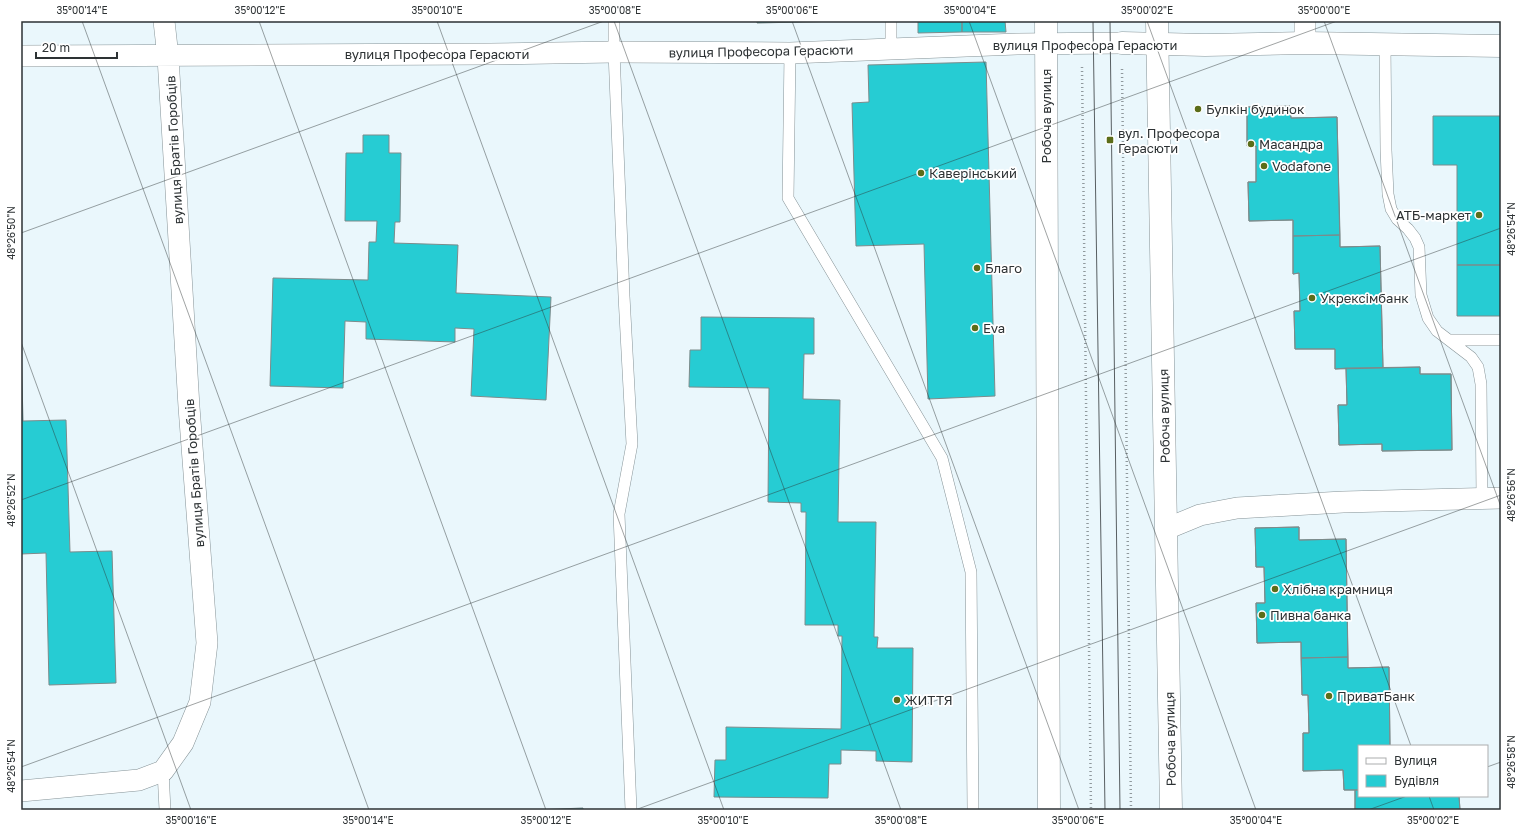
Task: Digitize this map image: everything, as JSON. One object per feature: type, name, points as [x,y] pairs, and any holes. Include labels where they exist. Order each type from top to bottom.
[{"type":"main road","name":"Робоча вулиця","points":[[1046,21],[1049,810]]},
{"type":"main road","name":"Робоча вулиця","points":[[1157,21],[1171,810]]},
{"type":"main road","name":"вулиця Професора Герасюти","points":[[1122,43],[1205,45],[1305,43],[1501,46]]},
{"type":"street","name":"вулиця Братів Горобців","points":[[163,771],[183,743],[200,702],[207,643],[189,407],[168,56],[164,21]]},
{"type":"street","points":[[1305,21],[1305,43]]},
{"type":"street","name":"вулиця Професора Герасюти","points":[[21,56],[614,52],[790,53],[1046,44],[1122,43]]},
{"type":"street","points":[[1166,529],[1200,515],[1237,508],[1321,503],[1491,498]]},
{"type":"street","points":[[21,791],[139,780],[163,771]]},
{"type":"lane","points":[[614,21],[624,289],[632,444],[620,514],[631,810]]},
{"type":"lane","points":[[891,49],[892,21]]},
{"type":"lane","points":[[1385,44],[1386,150],[1388,194],[1391,209],[1397,219],[1415,238],[1419,247],[1421,295],[1428,318],[1436,331],[1471,356],[1478,367],[1481,384],[1491,498]]},
{"type":"lane","points":[[790,53],[788,198],[942,458],[971,572],[973,810]]},
{"type":"lane","points":[[1449,340],[1501,340]]},
{"type":"lane","points":[[163,771],[165,810]]},
{"type":"path","points":[[1122,43],[1131,810]]},
{"type":"path","points":[[1082,104],[1091,810]]},
{"type":"building","points":[[757,21],[844,21],[757,23]]},
{"type":"building","points":[[918,21],[962,21],[962,32],[918,33]]},
{"type":"building","points":[[962,21],[1005,21],[1006,32],[962,32]]},
{"type":"building","name":"Каверінський","points":[[986,62],[995,396],[928,399],[924,244],[856,246],[852,103],[869,102],[868,65]]},
{"type":"building","points":[[1290,106],[1291,118],[1337,117],[1340,247],[1380,246],[1383,368],[1420,367],[1420,374],[1451,374],[1452,450],[1382,451],[1382,444],[1339,445],[1338,405],[1347,405],[1346,368],[1335,369],[1335,349],[1295,349],[1294,311],[1300,311],[1299,273],[1293,274],[1293,220],[1249,221],[1248,182],[1256,182],[1256,146],[1247,146],[1247,107]]},
{"type":"building","points":[[1290,106],[1291,118],[1337,117],[1340,235],[1293,236],[1293,220],[1249,221],[1248,182],[1256,182],[1256,146],[1247,146],[1247,107]]},
{"type":"building","name":"АТБ-маркет","points":[[1433,116],[1501,116],[1501,265],[1457,265],[1457,165],[1433,165]]},
{"type":"building","points":[[363,135],[389,135],[389,153],[401,153],[400,222],[395,222],[394,243],[458,245],[456,293],[551,297],[546,400],[471,396],[474,329],[455,328],[455,342],[366,339],[366,322],[345,321],[343,388],[270,386],[273,278],[368,280],[369,242],[376,242],[377,221],[345,221],[346,153],[363,153]]},
{"type":"building","points":[[1340,235],[1340,247],[1380,246],[1383,368],[1335,369],[1335,349],[1295,349],[1294,311],[1300,311],[1299,273],[1293,274],[1293,236]]},
{"type":"building","points":[[1457,265],[1501,265],[1501,316],[1457,316]]},
{"type":"building","points":[[701,317],[814,318],[814,354],[804,354],[803,399],[840,400],[838,522],[876,522],[874,637],[878,637],[877,648],[913,648],[912,762],[876,761],[876,751],[841,750],[841,764],[829,764],[828,798],[714,797],[715,760],[726,760],[726,727],[841,729],[842,636],[838,636],[838,625],[805,625],[806,512],[801,512],[801,503],[768,502],[769,388],[689,387],[690,350],[701,350]]},
{"type":"building","points":[[21,342],[23,421],[66,420],[70,552],[112,551],[116,683],[49,685],[46,553],[21,554]]},
{"type":"building","points":[[1420,367],[1420,374],[1451,374],[1452,450],[1382,451],[1382,444],[1339,445],[1338,405],[1347,405],[1346,368]]},
{"type":"building","points":[[1299,527],[1299,540],[1346,539],[1348,668],[1389,667],[1390,745],[1358,745],[1358,797],[1459,797],[1460,810],[1355,810],[1355,790],[1344,790],[1343,770],[1303,771],[1303,733],[1309,733],[1308,695],[1302,695],[1301,642],[1257,643],[1256,603],[1265,603],[1264,567],[1256,567],[1255,528]]},
{"type":"building","points":[[1299,527],[1299,540],[1346,539],[1348,657],[1301,658],[1301,642],[1257,643],[1256,603],[1265,603],[1264,567],[1256,567],[1255,528]]},
{"type":"building","points":[[1348,657],[1348,668],[1389,667],[1390,745],[1358,745],[1358,790],[1344,790],[1343,770],[1303,771],[1303,733],[1309,733],[1308,695],[1302,695],[1301,658]]},
{"type":"building","points":[[1355,790],[1358,790],[1358,797],[1459,797],[1460,810],[1355,810]]},
{"type":"building","points":[[583,808],[583,810],[535,810]]},
{"type":"tram line","points":[[1093,21],[1105,810]]},
{"type":"tram line","points":[[1110,21],[1120,810]]},
{"type":"place","name":"Булкін будинок","points":[[1198,109]]},
{"type":"place","name":"вул. Професора Герасюти","points":[[1110,140]]},
{"type":"place","name":"Масандра","points":[[1251,144]]},
{"type":"place","name":"Vodafone","points":[[1264,166]]},
{"type":"place","name":"Каверінський","points":[[921,173]]},
{"type":"place","name":"АТБ-маркет","points":[[1479,215]]},
{"type":"place","name":"Благо","points":[[977,268]]},
{"type":"place","name":"Укрексімбанк","points":[[1312,298]]},
{"type":"place","name":"Eva","points":[[975,328]]},
{"type":"place","name":"Хлібна крамниця","points":[[1275,589]]},
{"type":"place","name":"Пивна банка","points":[[1262,615]]},
{"type":"place","name":"ПриватБанк","points":[[1329,696]]},
{"type":"place","name":"ЖИТТЯ","points":[[897,700]]}]
